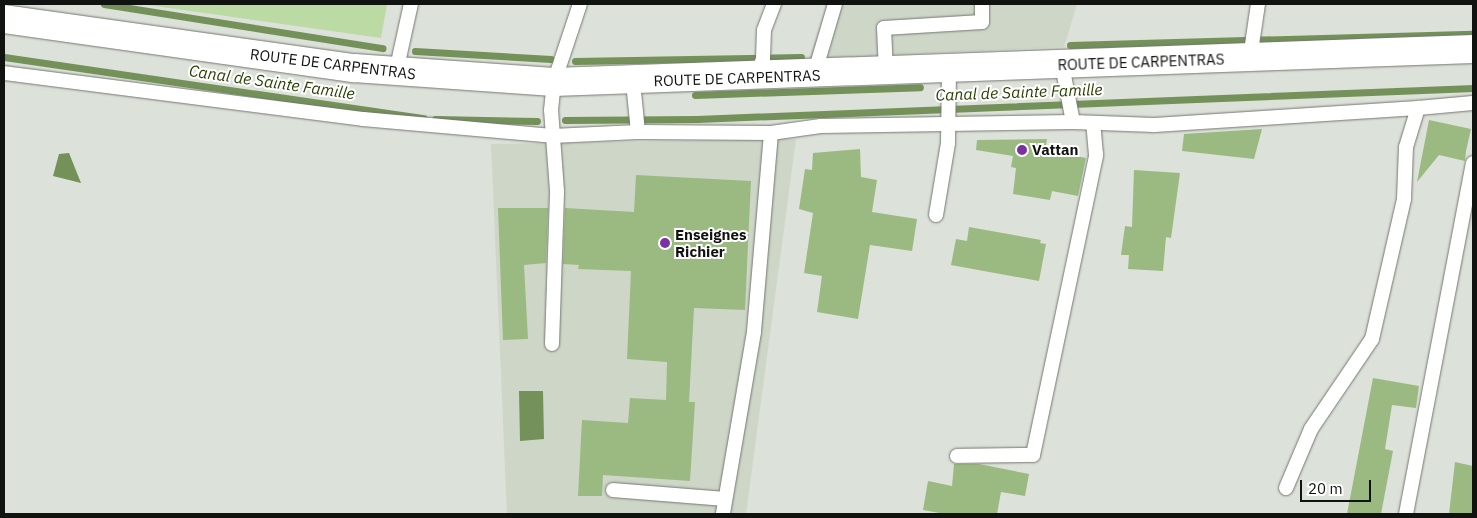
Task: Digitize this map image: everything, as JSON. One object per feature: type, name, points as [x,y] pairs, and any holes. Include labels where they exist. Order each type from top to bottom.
[{"type":"main road","name":"ROUTE DE CARPENTRAS","points":[[4,19],[396,72],[554,82],[633,82],[1473,49]]},
{"type":"lane","points":[[396,72],[412,4]]},
{"type":"lane","points":[[552,344],[556,191],[552,136],[554,82],[580,4]]},
{"type":"lane","points":[[757,77],[762,58],[764,30],[774,4]]},
{"type":"lane","points":[[814,75],[835,4]]},
{"type":"lane","points":[[886,72],[884,28],[982,22],[982,4]]},
{"type":"lane","points":[[1250,58],[1258,4]]},
{"type":"lane","points":[[1062,65],[1073,122]]},
{"type":"lane","points":[[936,215],[948,142],[949,70]]},
{"type":"lane","points":[[4,72],[363,119],[552,136],[638,132],[771,134],[821,126],[948,122],[1073,122],[1154,125],[1473,103]]},
{"type":"lane","points":[[633,82],[638,132]]},
{"type":"lane","points":[[1286,488],[1318,416],[1372,340],[1404,199],[1406,147],[1418,108]]},
{"type":"lane","points":[[957,456],[1033,456],[1096,155],[1093,123]]},
{"type":"lane","points":[[722,514],[754,332],[771,134]]},
{"type":"lane","points":[[1406,514],[1473,164]]},
{"type":"lane","points":[[613,490],[725,499]]},
{"type":"shaded area","points":[[141,4],[387,4],[381,38]]},
{"type":"shaded area","points":[[827,4],[1077,4],[1064,47],[809,59]]},
{"type":"shaded area","points":[[796,139],[746,514],[507,514],[491,144]]},
{"type":"shaded area","points":[[69,153],[81,183],[53,176],[59,154]]},
{"type":"shaded area","points":[[519,391],[543,391],[544,439],[520,441]]},
{"type":"building","points":[[1429,120],[1471,129],[1465,161],[1439,155],[1417,182]]},
{"type":"building","points":[[1262,129],[1254,159],[1182,151],[1184,134]]},
{"type":"building","points":[[1047,139],[1045,150],[1086,158],[1078,196],[1052,191],[1050,200],[1013,194],[1016,168],[1011,167],[1013,156],[976,150],[977,140]]},
{"type":"building","points":[[860,149],[861,177],[877,180],[872,212],[917,219],[912,251],[870,245],[858,319],[817,312],[822,276],[804,273],[813,213],[799,209],[805,169],[812,170],[813,153]]},
{"type":"building","points":[[1134,170],[1180,173],[1171,238],[1166,237],[1163,271],[1128,269],[1129,255],[1121,255],[1125,226],[1132,227]]},
{"type":"building","points":[[636,175],[751,181],[745,310],[694,308],[689,402],[695,402],[690,481],[603,475],[602,496],[578,496],[582,420],[628,423],[630,398],[666,400],[667,362],[627,359],[631,271],[578,269],[579,265],[563,264],[565,208],[634,212]]},
{"type":"building","points":[[498,208],[548,208],[546,263],[524,265],[528,339],[503,340]]},
{"type":"building","points":[[969,227],[1041,240],[1040,243],[1046,244],[1039,281],[951,265],[956,239],[967,241]]},
{"type":"building","points":[[1373,378],[1419,386],[1416,408],[1392,405],[1385,449],[1393,451],[1381,514],[1347,514]]},
{"type":"building","points":[[1455,462],[1473,466],[1473,514],[1449,514]]},
{"type":"building","points":[[954,464],[979,464],[1029,474],[1025,496],[1001,492],[997,514],[945,514],[923,510],[928,481],[952,486]]},
{"type":"waterway","points":[[104,4],[383,48]]},
{"type":"waterway","points":[[1070,45],[1473,34]]},
{"type":"waterway","points":[[415,51],[551,59]]},
{"type":"waterway","name":"Canal de Sainte Famille","points":[[4,57],[424,118]]},
{"type":"waterway","points":[[575,61],[801,57]]},
{"type":"waterway","points":[[695,95],[920,87]]},
{"type":"waterway","name":"Canal de Sainte Famille","points":[[565,120],[697,119],[1473,88]]},
{"type":"waterway","name":"Canal de Sainte Famille","points":[[435,119],[537,121]]},
{"type":"place","name":"Vattan","points":[[1022,150]]},
{"type":"place","name":"Enseignes Richier","points":[[665,243]]}]
